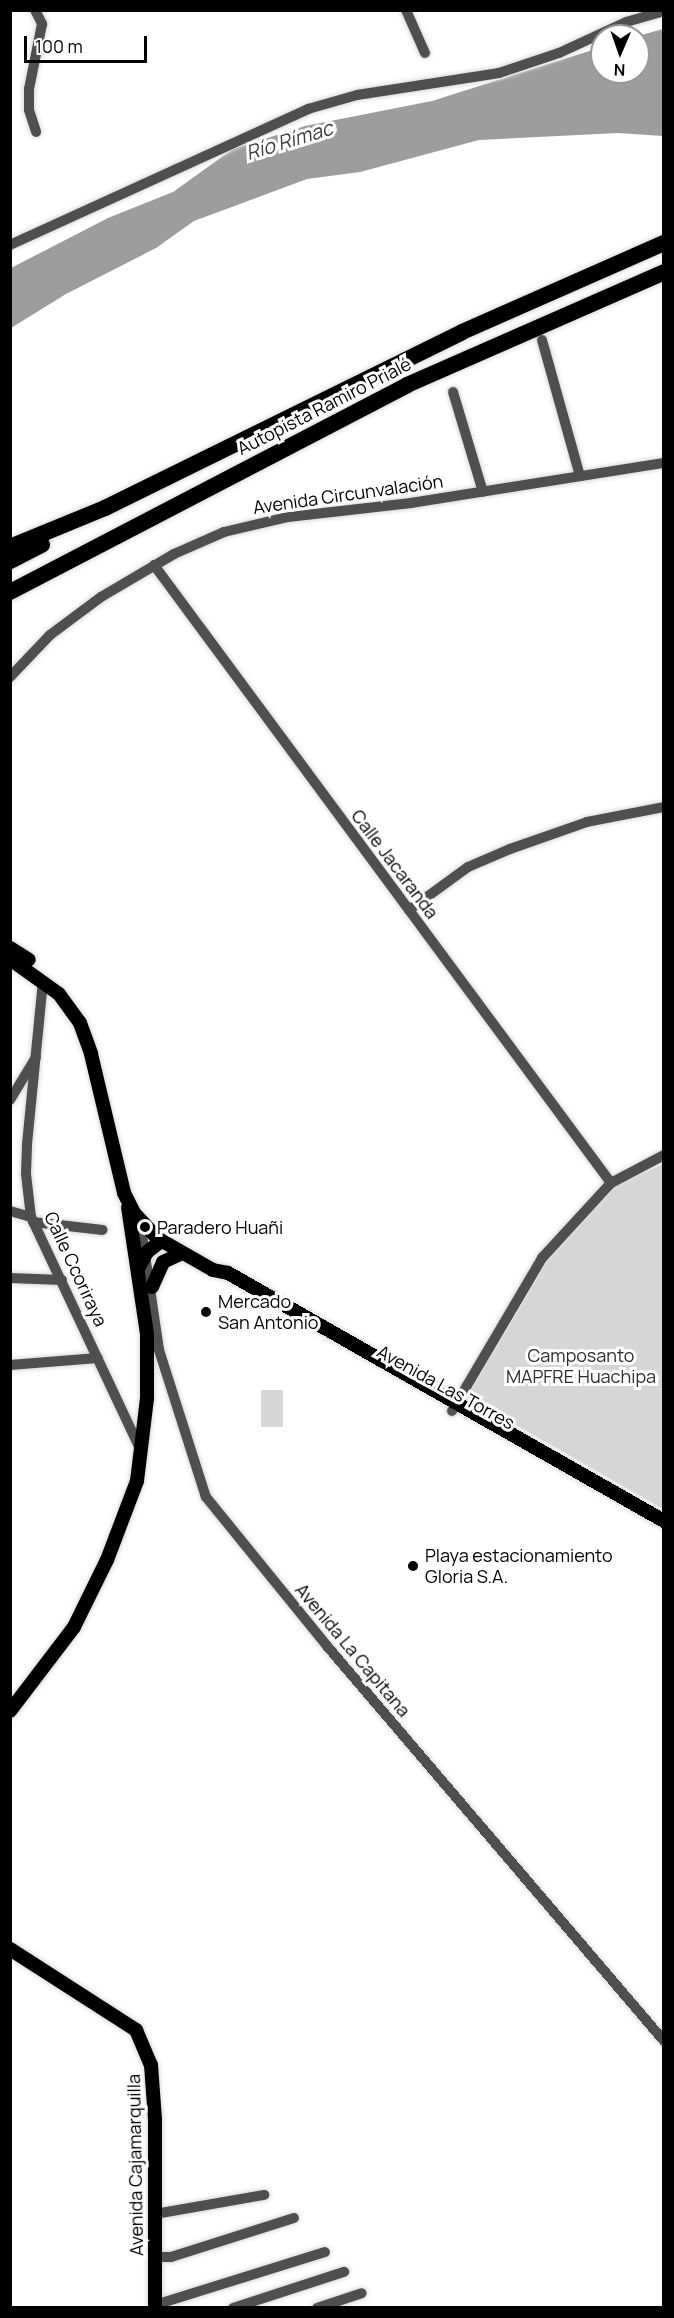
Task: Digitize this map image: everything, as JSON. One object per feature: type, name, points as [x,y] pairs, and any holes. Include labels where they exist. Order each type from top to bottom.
[{"type":"highway","name":"Autopista Ramiro Prialé","points":[[10,547],[105,508],[392,364],[663,243]]},
{"type":"highway","name":"Autopista Ramiro Prialé","points":[[10,592],[118,533],[470,355],[663,272]]},
{"type":"highway","points":[[10,561],[105,508]]},
{"type":"highway","points":[[10,586],[118,533]]},
{"type":"main road","points":[[10,948],[68,993],[90,1028],[139,1219]]},
{"type":"main road","name":"Avenida Las Torres","points":[[10,959],[43,981],[71,1009],[86,1037],[124,1192],[139,1219],[161,1241],[180,1254],[213,1270],[224,1281],[663,1521]]},
{"type":"main road","points":[[10,1711],[74,1627],[107,1560],[137,1481],[142,1454],[147,1334],[139,1267],[124,1192]]},
{"type":"main road","points":[[139,1267],[147,1252],[161,1241]]},
{"type":"main road","points":[[152,1287],[163,1262],[180,1254]]},
{"type":"main road","name":"Avenida Las Torres","points":[[455,1407],[663,1530]]},
{"type":"main road","name":"Avenida Cajamarquilla","points":[[10,1949],[136,2030],[151,2065],[155,2214],[154,2306]]},
{"type":"street","points":[[35,10],[42,24],[29,89],[29,110],[36,132]]},
{"type":"street","points":[[406,10],[425,53]]},
{"type":"street","points":[[10,245],[316,106],[365,93],[499,73],[559,53],[626,22],[663,11]]},
{"type":"street","points":[[542,340],[580,476]]},
{"type":"street","points":[[453,392],[483,492]]},
{"type":"street","name":"Avenida Circunvalación","points":[[10,677],[59,627],[154,565],[200,541],[249,525],[483,492],[663,463]]},
{"type":"street","name":"Calle Jacaranda","points":[[154,565],[611,1182]]},
{"type":"street","points":[[409,910],[468,867],[510,849],[587,822],[663,807]]},
{"type":"street","name":"Calle Ccoriraya","points":[[43,981],[39,1052],[26,1174],[32,1219],[142,1454]]},
{"type":"street","points":[[10,1100],[39,1052]]},
{"type":"street","points":[[455,1407],[542,1258],[611,1182],[663,1155]]},
{"type":"street","points":[[10,1211],[32,1219],[103,1230]]},
{"type":"street","name":"Avenida La Capitana","points":[[139,1219],[147,1252],[159,1350],[206,1497],[327,1646],[663,2041]]},
{"type":"street","points":[[10,1278],[62,1280]]},
{"type":"street","points":[[10,1365],[98,1358]]},
{"type":"street","points":[[155,2214],[264,2195]]},
{"type":"street","points":[[155,2258],[171,2256],[294,2218]]},
{"type":"street","points":[[154,2306],[325,2252]]},
{"type":"street","points":[[233,2307],[344,2272]]},
{"type":"street","points":[[317,2307],[362,2293]]},
{"type":"green space","name":"Camposanto MAPFRE Huachipa","points":[[663,1164],[663,1509],[467,1397],[549,1258],[612,1187]]},
{"type":"green space","points":[[261,1390],[283,1390],[283,1427],[261,1427]]},
{"type":"water","name":"Río Rímac","points":[[663,29],[663,136],[618,133],[479,140],[360,172],[307,179],[194,221],[156,248],[66,294],[11,328],[11,268],[108,218],[173,192],[233,149],[305,126],[432,101],[590,51],[590,84],[650,84],[650,33]]},
{"type":"place","name":"Paradero Huañi","points":[[145,1227]]},
{"type":"place","name":"Mercado San Antonio","points":[[206,1312]]},
{"type":"place","name":"Playa estacionamiento Gloria S.A.","points":[[413,1566]]}]
